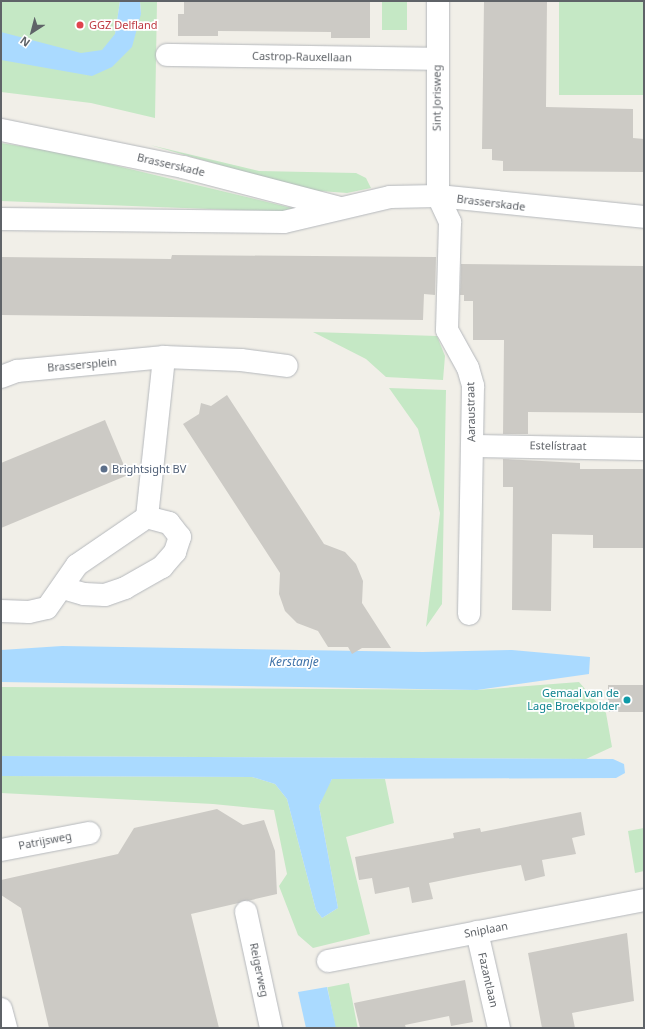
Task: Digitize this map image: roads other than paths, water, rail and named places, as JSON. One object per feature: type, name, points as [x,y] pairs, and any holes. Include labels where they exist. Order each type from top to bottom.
[{"type":"street","name":"Sint Jorisweg","points":[[438,1],[438,196]]},
{"type":"street","name":"Castrop-Rauxellaan","points":[[167,55],[437,59]]},
{"type":"street","name":"Brasserskade","points":[[1,130],[176,166],[338,208]]},
{"type":"street","name":"Brasserskade","points":[[1,219],[284,222],[338,208],[390,197],[438,196],[644,217]]},
{"type":"street","name":"Aaraustraat","points":[[438,196],[450,222],[448,330],[468,368],[472,386],[470,614]]},
{"type":"street","name":"Brassersplein","points":[[1,377],[17,371],[164,357],[241,360],[287,366]]},
{"type":"street","points":[[1,610],[29,612],[47,608],[63,588],[77,565],[147,517],[164,357]]},
{"type":"street","name":"Estelístraat","points":[[472,446],[644,449]]},
{"type":"street","points":[[63,588],[84,594],[105,595],[124,588],[162,567],[175,552],[180,537],[169,523],[147,517]]},
{"type":"street","name":"Patrijsweg","points":[[1,850],[89,833]]},
{"type":"street","name":"Sniplaan","points":[[328,961],[644,900]]},
{"type":"street","name":"Reigerweg","points":[[246,912],[271,1028]]},
{"type":"street","name":"Fazantlaan","points":[[477,932],[498,1028]]},
{"type":"street","points":[[1,1009],[6,1028]]},
{"type":"water","points":[[120,1],[140,1],[141,14],[132,47],[112,67],[92,76],[1,60],[1,32],[81,53],[102,50],[115,34]]},
{"type":"water","name":"Kerstanje","points":[[62,646],[423,652],[512,650],[590,657],[589,674],[477,690],[1,682],[1,650]]},
{"type":"water","points":[[1,756],[613,759],[624,764],[625,773],[616,778],[332,779],[319,806],[338,908],[322,918],[316,910],[287,799],[275,784],[252,777],[1,776]]},
{"type":"water","points":[[327,987],[336,1028],[306,1028],[298,992]]},
{"type":"place","name":"GGZ Delfland","points":[[80,25]]},
{"type":"place","name":"Brightsight BV","points":[[104,469]]},
{"type":"place","name":"Gemaal van de Lage Broekpolder","points":[[627,700]]}]
